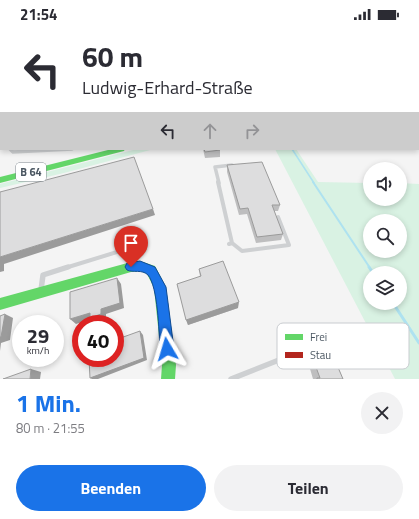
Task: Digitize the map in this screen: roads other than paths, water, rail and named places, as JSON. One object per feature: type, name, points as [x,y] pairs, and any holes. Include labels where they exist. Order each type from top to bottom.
[{"type":"street","name":"B 64","points":[[0,180],[117,150]]},
{"type":"street","points":[[0,304],[136,266],[151,270],[160,287],[169,365],[168,379]]},
{"type":"lane","points":[[11,150],[13,152],[52,150]]},
{"type":"lane","points":[[236,165],[215,167],[231,243],[242,251],[289,245],[278,217]]},
{"type":"lane","points":[[41,292],[43,275],[130,248],[136,266]]},
{"type":"lane","points":[[231,379],[240,377],[277,361]]},
{"type":"waterway","points":[[293,150],[314,183]]},
{"type":"waterway","points":[[313,182],[369,266]]},
{"type":"waterway","points":[[398,310],[406,323]]},
{"type":"waterway","points":[[409,328],[419,343]]}]
